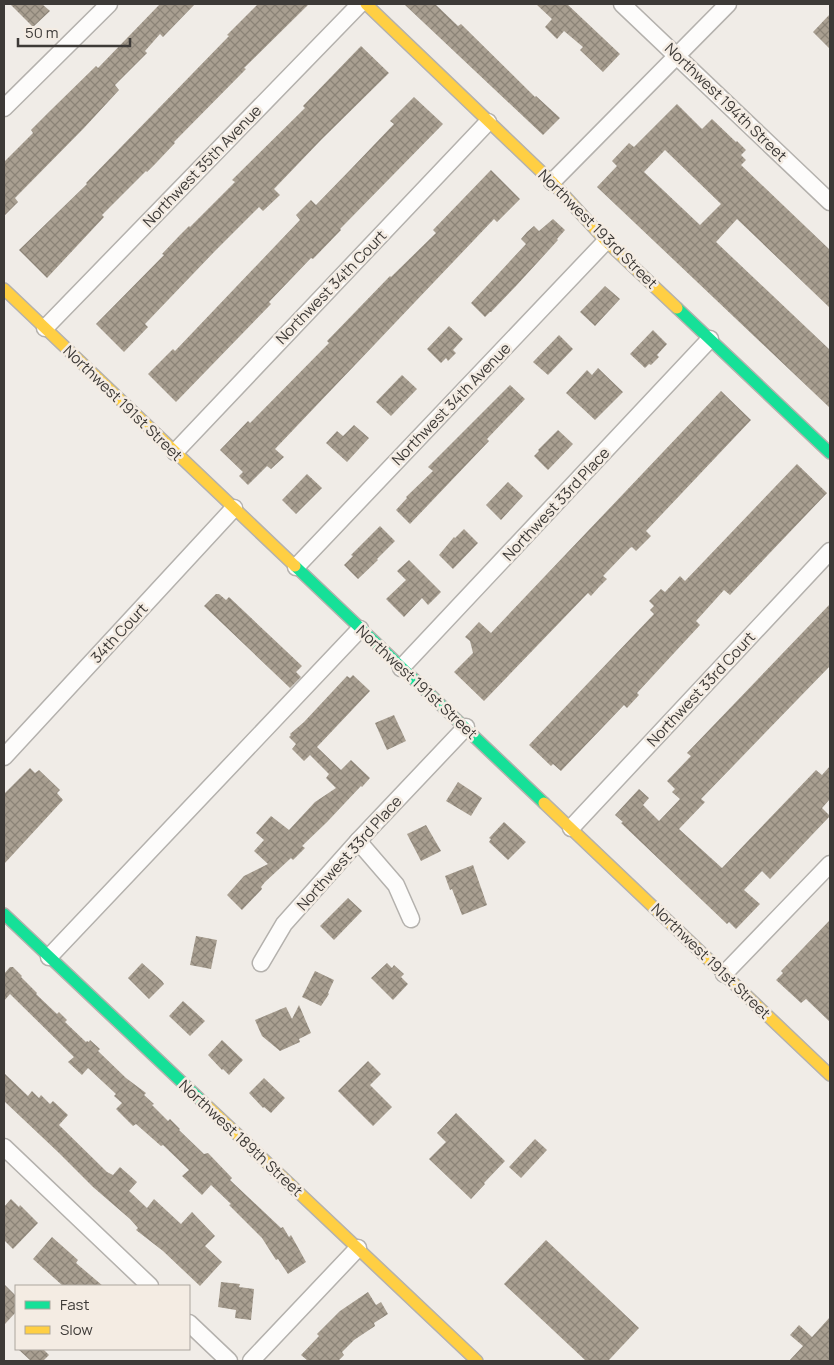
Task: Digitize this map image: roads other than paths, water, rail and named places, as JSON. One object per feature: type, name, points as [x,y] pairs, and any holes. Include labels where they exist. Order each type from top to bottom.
[{"type":"street","points":[[4,108],[109,4]]},
{"type":"street","name":"Northwest 35th Avenue","points":[[45,328],[360,4]]},
{"type":"street","name":"Northwest 193rd Street","points":[[366,4],[552,182],[606,241],[830,453]]},
{"type":"street","name":"Northwest 194th Street","points":[[622,4],[830,202]]},
{"type":"street","points":[[552,182],[728,4]]},
{"type":"street","name":"Northwest 34th Court","points":[[175,452],[488,122]]},
{"type":"street","name":"Northwest 34th Avenue","points":[[296,568],[606,241]]},
{"type":"street","name":"Northwest 191st Street","points":[[4,289],[401,668],[466,727],[830,1076]]},
{"type":"street","name":"Northwest 33rd Place","points":[[401,668],[710,339]]},
{"type":"street","name":"34th Court","points":[[4,756],[234,508]]},
{"type":"street","name":"Northwest 33rd Court","points":[[571,828],[830,551]]},
{"type":"street","points":[[49,957],[360,629]]},
{"type":"street","name":"Northwest 33rd Place","points":[[261,963],[284,924],[358,841],[466,727]]},
{"type":"street","points":[[358,841],[396,885],[411,919]]},
{"type":"street","points":[[724,974],[830,864]]},
{"type":"street","name":"Northwest 189th Street","points":[[4,914],[477,1361]]},
{"type":"street","points":[[4,1147],[149,1285]]},
{"type":"street","points":[[251,1361],[358,1248]]},
{"type":"street","points":[[190,1324],[228,1361]]}]
